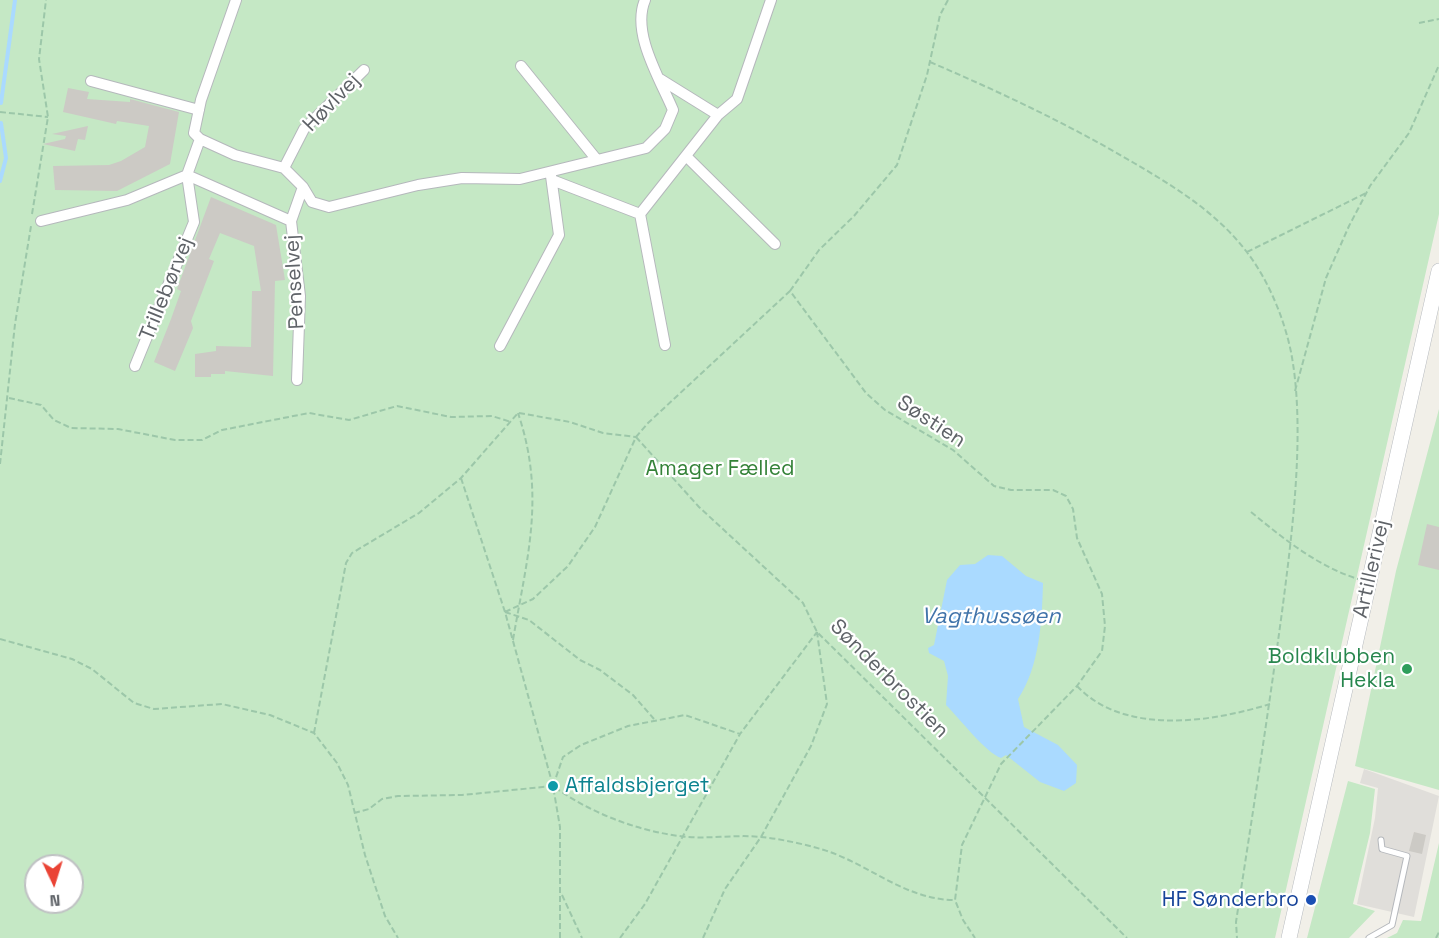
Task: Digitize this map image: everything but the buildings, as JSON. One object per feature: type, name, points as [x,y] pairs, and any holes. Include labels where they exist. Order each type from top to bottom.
[{"type":"street","points":[[236,0],[199,110],[194,133],[200,139],[235,155],[284,168],[303,187],[312,202],[329,207],[418,185],[462,178],[520,179],[551,176],[597,160],[646,148],[665,129],[673,110],[643,36],[641,10],[645,0]]},
{"type":"street","points":[[665,345],[640,214],[718,115],[737,99],[771,0]]},
{"type":"street","points":[[521,66],[597,160]]},
{"type":"street","name":"Høvlvej","points":[[284,168],[304,129],[364,70]]},
{"type":"street","points":[[660,79],[718,115]]},
{"type":"street","points":[[91,81],[199,110]]},
{"type":"street","points":[[187,176],[200,139]]},
{"type":"street","points":[[686,156],[775,244]]},
{"type":"street","points":[[41,221],[127,200],[187,176],[291,221]]},
{"type":"street","name":"Trillebørvej","points":[[135,366],[194,222],[187,176]]},
{"type":"street","points":[[551,176],[640,214]]},
{"type":"street","points":[[500,346],[559,235],[551,176]]},
{"type":"street","name":"Penselvej","points":[[297,380],[300,296],[291,221],[303,187]]},
{"type":"street","name":"Artillerivej","points":[[1290,937],[1439,271]]},
{"type":"lane","points":[[1368,938],[1392,925],[1407,856],[1382,849],[1381,840]]},
{"type":"path","points":[[0,464],[9,398],[15,324],[48,117],[39,60],[46,0]]},
{"type":"path","points":[[505,612],[533,599],[568,566],[595,527],[636,437],[648,423],[790,291],[819,250],[854,216],[897,165],[930,62],[940,15],[948,0]]},
{"type":"path","points":[[1419,23],[1439,19]]},
{"type":"path","points":[[930,62],[1073,127],[1153,175],[1218,220],[1247,252],[1281,317],[1291,353],[1295,393],[1297,455],[1291,544],[1270,704],[1236,922],[1237,938]]},
{"type":"path","points":[[1295,393],[1303,355],[1326,278],[1367,193],[1409,133],[1439,65]]},
{"type":"path","points":[[0,112],[48,117]]},
{"type":"path","points":[[1247,252],[1367,193]]},
{"type":"path","name":"Søstien","points":[[790,291],[866,393],[885,410],[953,450],[994,486],[1011,490],[1053,490],[1066,496],[1073,509],[1077,538],[1102,594],[1105,626],[1102,651],[1077,686],[1001,764],[984,794],[963,845],[955,900]]},
{"type":"path","points":[[9,398],[41,405],[54,420],[71,428],[118,429],[175,440],[201,440],[222,430],[309,413],[349,420],[397,406],[452,417],[492,416],[510,422]]},
{"type":"path","points":[[518,412],[570,422],[603,433],[636,437]]},
{"type":"path","points":[[314,733],[346,563],[352,554],[419,513],[460,478],[518,412]]},
{"type":"path","points":[[513,640],[531,546],[534,495],[518,412]]},
{"type":"path","name":"Sønderbrostien","points":[[636,437],[699,507],[803,603],[817,632],[984,794],[1127,938]]},
{"type":"path","points":[[460,478],[505,612],[553,786],[560,827],[560,938]]},
{"type":"path","points":[[1251,512],[1291,544],[1338,573],[1369,583]]},
{"type":"path","points":[[505,612],[529,620],[580,660],[600,670],[633,695],[655,721]]},
{"type":"path","points":[[620,938],[645,904],[740,734],[817,632]]},
{"type":"path","points":[[703,938],[725,889],[761,837],[810,746],[827,704],[817,632]]},
{"type":"path","points":[[0,639],[72,659],[92,669],[134,703],[154,709],[222,704],[270,715],[314,733],[337,763],[348,785],[365,855],[385,916],[398,938]]},
{"type":"path","points":[[1077,686],[1092,700],[1107,707],[1152,718],[1193,719],[1270,704]]},
{"type":"path","points":[[553,786],[563,757],[581,746],[628,726],[685,715],[740,734]]},
{"type":"path","points":[[354,813],[369,809],[382,799],[398,796],[462,795],[553,786],[576,803],[645,830],[681,837],[761,837],[825,850],[909,892],[936,900],[955,900],[963,920],[975,938]]},
{"type":"path","points":[[561,894],[582,938]]},
{"type":"path","points":[[1436,938],[1439,932]]},
{"type":"shaded area","points":[[1364,769],[1439,796],[1414,917],[1357,904],[1375,818],[1378,788],[1360,783]]},
{"type":"green space","name":"Amager Fælled","points":[[0,0],[1439,0],[1439,214],[1275,938],[0,938]]},
{"type":"green space","name":"Boldklubben Hekla","points":[[1439,409],[1439,790],[1355,766],[1396,571]]},
{"type":"green space","points":[[1348,781],[1375,789],[1370,833],[1353,904],[1375,911],[1349,938],[1307,938]]},
{"type":"green space","points":[[1439,843],[1439,938],[1387,938],[1397,933],[1403,920],[1421,921]]},
{"type":"water","name":"Vagthussøen","points":[[988,555],[1002,556],[1026,576],[1043,583],[1035,658],[1018,699],[1024,727],[1058,745],[1077,765],[1076,783],[1064,791],[1040,782],[1006,755],[1001,758],[981,743],[946,705],[948,676],[944,661],[929,653],[928,648],[934,645],[947,580],[960,565],[975,564]]},
{"type":"waterway","points":[[1,103],[15,0]]},
{"type":"waterway","points":[[0,181],[6,158],[1,123]]},
{"type":"place","name":"Boldklubben Hekla","points":[[1407,669]]},
{"type":"place","name":"Affaldsbjerget","points":[[553,786]]},
{"type":"place","name":"HF Sønderbro","points":[[1311,900]]}]
